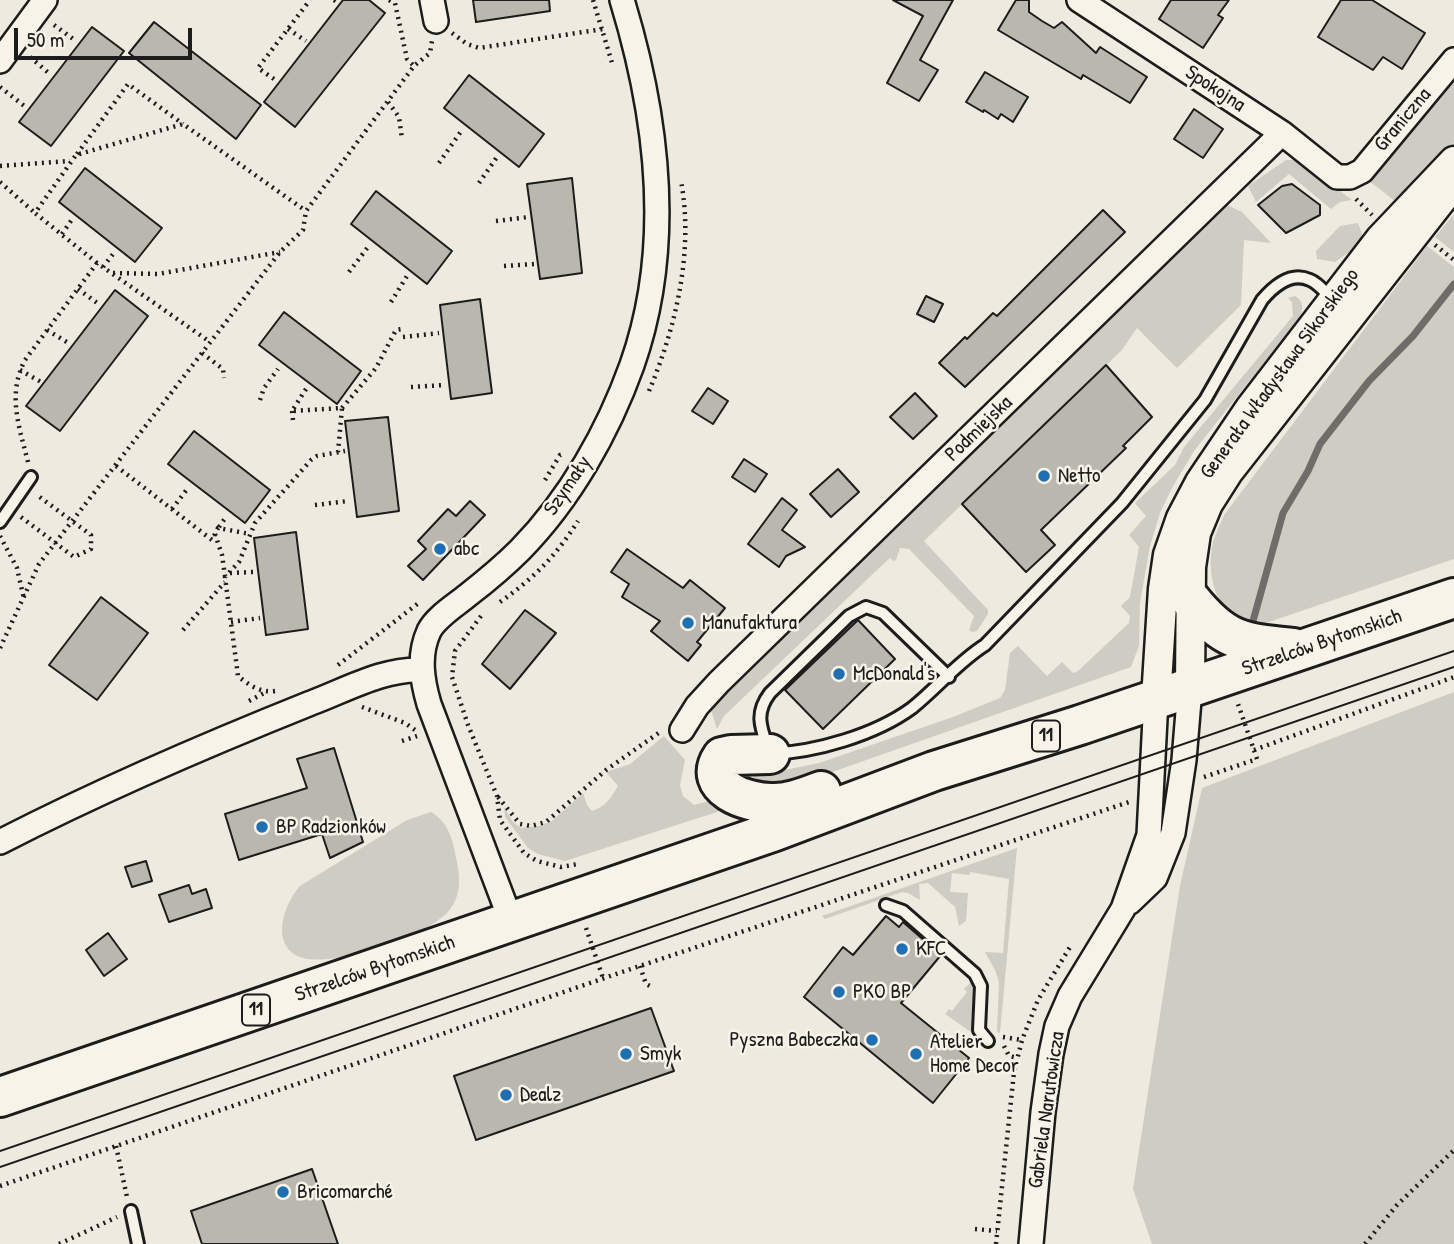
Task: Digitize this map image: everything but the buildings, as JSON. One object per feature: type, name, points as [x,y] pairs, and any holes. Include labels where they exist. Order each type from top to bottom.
[{"type":"highway","name":"Strzelców Bytomskich","points":[[1173,694],[1454,598]]},
{"type":"highway","points":[[1191,600],[1208,621],[1226,635],[1238,640],[1302,649]]},
{"type":"highway","name":"11","points":[[511,922],[775,831],[934,771],[1173,694]]},
{"type":"highway","points":[[770,754],[722,757],[717,765],[718,780],[723,787],[736,795],[773,803],[793,801],[885,769],[934,771]]},
{"type":"highway","name":"Strzelców Bytomskich","points":[[0,1097],[511,922]]},
{"type":"street","points":[[0,61],[45,0]]},
{"type":"street","name":"Szymały","points":[[511,922],[429,704],[422,670],[423,649],[430,629],[520,550],[567,493],[602,433],[633,363],[652,287],[657,193],[651,117],[638,53],[622,0]]},
{"type":"street","name":"Spokojna","points":[[1079,0],[1282,133],[1343,177]]},
{"type":"street","name":"Graniczna","points":[[1343,177],[1362,171],[1454,60]]},
{"type":"street","name":"Podmiejska","points":[[682,730],[697,706],[719,682],[1282,133]]},
{"type":"street","name":"Generała Władysława Sikorskiego","points":[[1173,694],[1191,600],[1191,567],[1196,533],[1208,504],[1343,308],[1401,215],[1454,161]]},
{"type":"street","name":"Generała Władysława Sikorskiego","points":[[1173,694],[1163,589],[1168,555],[1181,518],[1200,482],[1250,408],[1454,184]]},
{"type":"street","points":[[0,842],[45,819],[255,725],[384,675],[406,669],[422,670]]},
{"type":"street","name":"Gabriela Narutowicza","points":[[1123,909],[1155,878],[1173,833],[1182,773],[1173,694]]},
{"type":"street","name":"Gabriela Narutowicza","points":[[1031,1244],[1042,1112],[1058,1026],[1080,977],[1123,909],[1149,835],[1173,694]]},
{"type":"lane","points":[[949,677],[883,613],[874,608],[860,609],[849,616],[762,703],[759,721],[770,754],[798,753],[869,731],[909,710],[949,677],[972,654],[985,645],[1122,503],[1205,400],[1262,300],[1272,289],[1289,278],[1310,279],[1343,308]]},
{"type":"lane","points":[[0,522],[28,482]]},
{"type":"lane","points":[[886,905],[903,911],[975,974],[981,986],[979,1030],[988,1041]]},
{"type":"lane","points":[[131,1211],[138,1244]]},
{"type":"path","points":[[274,79],[258,68],[310,0]]},
{"type":"path","points":[[389,0],[395,3],[407,59],[414,66]]},
{"type":"path","points":[[593,0],[615,74]]},
{"type":"path","points":[[0,648],[39,564],[280,252],[303,230],[306,211],[414,66],[430,53],[434,10]]},
{"type":"path","points":[[434,10],[467,44],[479,48],[603,29]]},
{"type":"path","points":[[288,29],[306,41]]},
{"type":"path","points":[[35,213],[128,84],[306,211]]},
{"type":"path","points":[[0,87],[27,108]]},
{"type":"path","points":[[388,102],[399,117],[402,139]]},
{"type":"path","points":[[76,155],[183,124]]},
{"type":"path","points":[[439,163],[462,130]]},
{"type":"path","points":[[479,183],[497,158]]},
{"type":"path","points":[[0,166],[71,161]]},
{"type":"path","points":[[1343,177],[1375,218]]},
{"type":"path","points":[[0,183],[103,267],[211,343]]},
{"type":"path","points":[[62,234],[73,218]]},
{"type":"path","points":[[496,221],[529,218]]},
{"type":"path","points":[[1435,245],[1454,260]]},
{"type":"path","points":[[349,272],[368,247]]},
{"type":"path","points":[[112,273],[158,274],[280,252]]},
{"type":"path","points":[[103,267],[113,254]]},
{"type":"path","points":[[9,508],[74,557],[91,549],[91,535],[28,482],[15,410],[16,377],[97,262]]},
{"type":"path","points":[[503,266],[534,264]]},
{"type":"path","points":[[391,302],[407,276]]},
{"type":"path","points":[[78,289],[100,305]]},
{"type":"path","points":[[338,452],[342,408],[376,368],[396,330],[402,329]]},
{"type":"path","points":[[47,330],[70,344]]},
{"type":"path","points":[[403,337],[439,333]]},
{"type":"path","points":[[202,353],[223,369],[224,378]]},
{"type":"path","points":[[260,400],[264,388],[278,369]]},
{"type":"path","points":[[20,370],[41,382]]},
{"type":"path","points":[[411,387],[445,385]]},
{"type":"path","points":[[293,420],[292,411],[306,389]]},
{"type":"path","points":[[292,411],[342,408]]},
{"type":"path","points":[[183,630],[239,562],[256,523],[311,460],[317,456],[345,452]]},
{"type":"path","points":[[543,484],[559,455],[566,454]]},
{"type":"path","points":[[116,466],[212,540],[226,517]]},
{"type":"path","points":[[172,509],[188,488]]},
{"type":"path","points":[[315,505],[348,501]]},
{"type":"path","points":[[218,528],[250,534]]},
{"type":"path","points":[[215,534],[227,577],[238,676],[250,686],[267,692],[277,690]]},
{"type":"path","points":[[0,536],[17,568],[24,600]]},
{"type":"path","points":[[227,577],[253,572]]},
{"type":"path","points":[[330,670],[430,594]]},
{"type":"path","points":[[483,613],[455,651],[452,677],[468,726],[497,796],[500,820],[524,853],[537,861],[561,867]]},
{"type":"path","points":[[231,622],[260,618]]},
{"type":"path","points":[[1254,750],[1454,677]]},
{"type":"path","points":[[1195,780],[1257,759],[1234,693]]},
{"type":"path","points":[[497,796],[520,824],[531,826],[546,822],[606,770],[657,734],[665,729],[682,730]]},
{"type":"path","points":[[402,741],[421,735]]},
{"type":"path","points":[[0,1186],[603,978],[1133,801]]},
{"type":"path","points":[[584,922],[603,978]]},
{"type":"path","points":[[640,966],[646,984],[654,988]]},
{"type":"path","points":[[1000,1037],[1009,1056],[1018,1058]]},
{"type":"path","points":[[996,1244],[1012,1094]]},
{"type":"path","points":[[59,1244],[131,1211],[116,1146]]},
{"type":"path","points":[[1365,1244],[1397,1205],[1454,1150]]},
{"type":"path","points":[[975,1229],[997,1231]]},
{"type":"shaded area","points":[[1454,81],[1454,143],[1400,205],[1369,181]]},
{"type":"shaded area","points":[[1286,160],[1303,163],[1352,200],[1340,202],[1331,209],[1289,174],[1256,202],[1248,186]]},
{"type":"shaded area","points":[[1227,205],[1242,212],[1271,243],[1244,240],[1241,305],[1177,368],[1137,328],[1122,350],[924,541],[988,610],[977,631],[969,630],[974,616],[909,549],[900,548],[896,560],[890,558],[877,570],[724,716],[717,729],[711,710],[717,698]]},
{"type":"shaded area","points":[[1454,214],[1454,252],[1435,237]]},
{"type":"shaded area","points":[[1358,223],[1363,237],[1355,248],[1335,262],[1317,259],[1316,251],[1340,226]]},
{"type":"shaded area","points":[[1427,246],[1454,267],[1454,559],[1263,624],[1236,617],[1219,599],[1212,575],[1212,547],[1224,515]]},
{"type":"shaded area","points":[[1295,296],[1302,305],[1300,317],[1194,451],[1160,513],[1150,546],[1140,603],[1139,646],[1131,667],[798,784],[784,787],[756,782],[751,771],[775,772],[819,763],[1000,698],[1005,690],[1010,653],[1018,646],[1047,676],[1062,662],[1073,673],[1078,671],[1129,623],[1130,616],[1121,606],[1130,597],[1139,547],[1129,535],[1146,516],[1135,503],[1175,465],[1184,447],[1293,316],[1292,302],[1288,298]]},
{"type":"shaded area","points":[[1454,692],[1454,1244],[1152,1244],[1133,1189],[1180,886],[1202,788]]},
{"type":"shaded area","points":[[664,736],[685,760],[680,785],[683,796],[694,805],[712,800],[722,808],[717,812],[565,861],[538,854],[528,848],[505,817],[504,807],[513,822],[521,828],[539,826],[552,821],[583,793],[592,811],[601,807],[618,786],[606,772],[630,764]]},
{"type":"shaded area","points":[[431,812],[447,827],[456,855],[459,886],[451,908],[424,929],[359,954],[318,960],[292,953],[286,945],[282,925],[289,904],[300,886],[407,820]]},
{"type":"shaded area","points":[[1017,848],[1000,1033],[997,1032],[999,982],[985,952],[1003,953],[1009,879],[970,872],[970,875],[952,873],[950,892],[968,893],[966,921],[959,926],[955,907],[928,883],[919,884],[920,900],[902,892],[825,919],[822,916]]},
{"type":"shaded area","points":[[973,980],[976,988],[974,1028],[971,1032],[945,1014],[949,1009],[952,1011],[967,992],[964,989]]},
{"type":"waterway","points":[[1253,621],[1283,513],[1308,471],[1320,444],[1369,381],[1413,336],[1454,284]]},
{"type":"tram line","points":[[0,1151],[1454,651]]},
{"type":"tram line","points":[[0,1167],[1454,667]]},
{"type":"place","name":"Netto","points":[[1044,476]]},
{"type":"place","name":"abc","points":[[440,549]]},
{"type":"place","name":"Manufaktura","points":[[688,623]]},
{"type":"place","name":"McDonald's","points":[[839,674]]},
{"type":"place","name":"BP Radzionków","points":[[262,827]]},
{"type":"place","name":"KFC","points":[[902,949]]},
{"type":"place","name":"PKO BP","points":[[839,992]]},
{"type":"place","name":"Pyszna Babeczka","points":[[872,1040]]},
{"type":"place","name":"Smyk","points":[[626,1054]]},
{"type":"place","name":"Atelier Home Decor","points":[[916,1054]]},
{"type":"place","name":"Dealz","points":[[506,1095]]},
{"type":"place","name":"Bricomarché","points":[[283,1192]]}]
